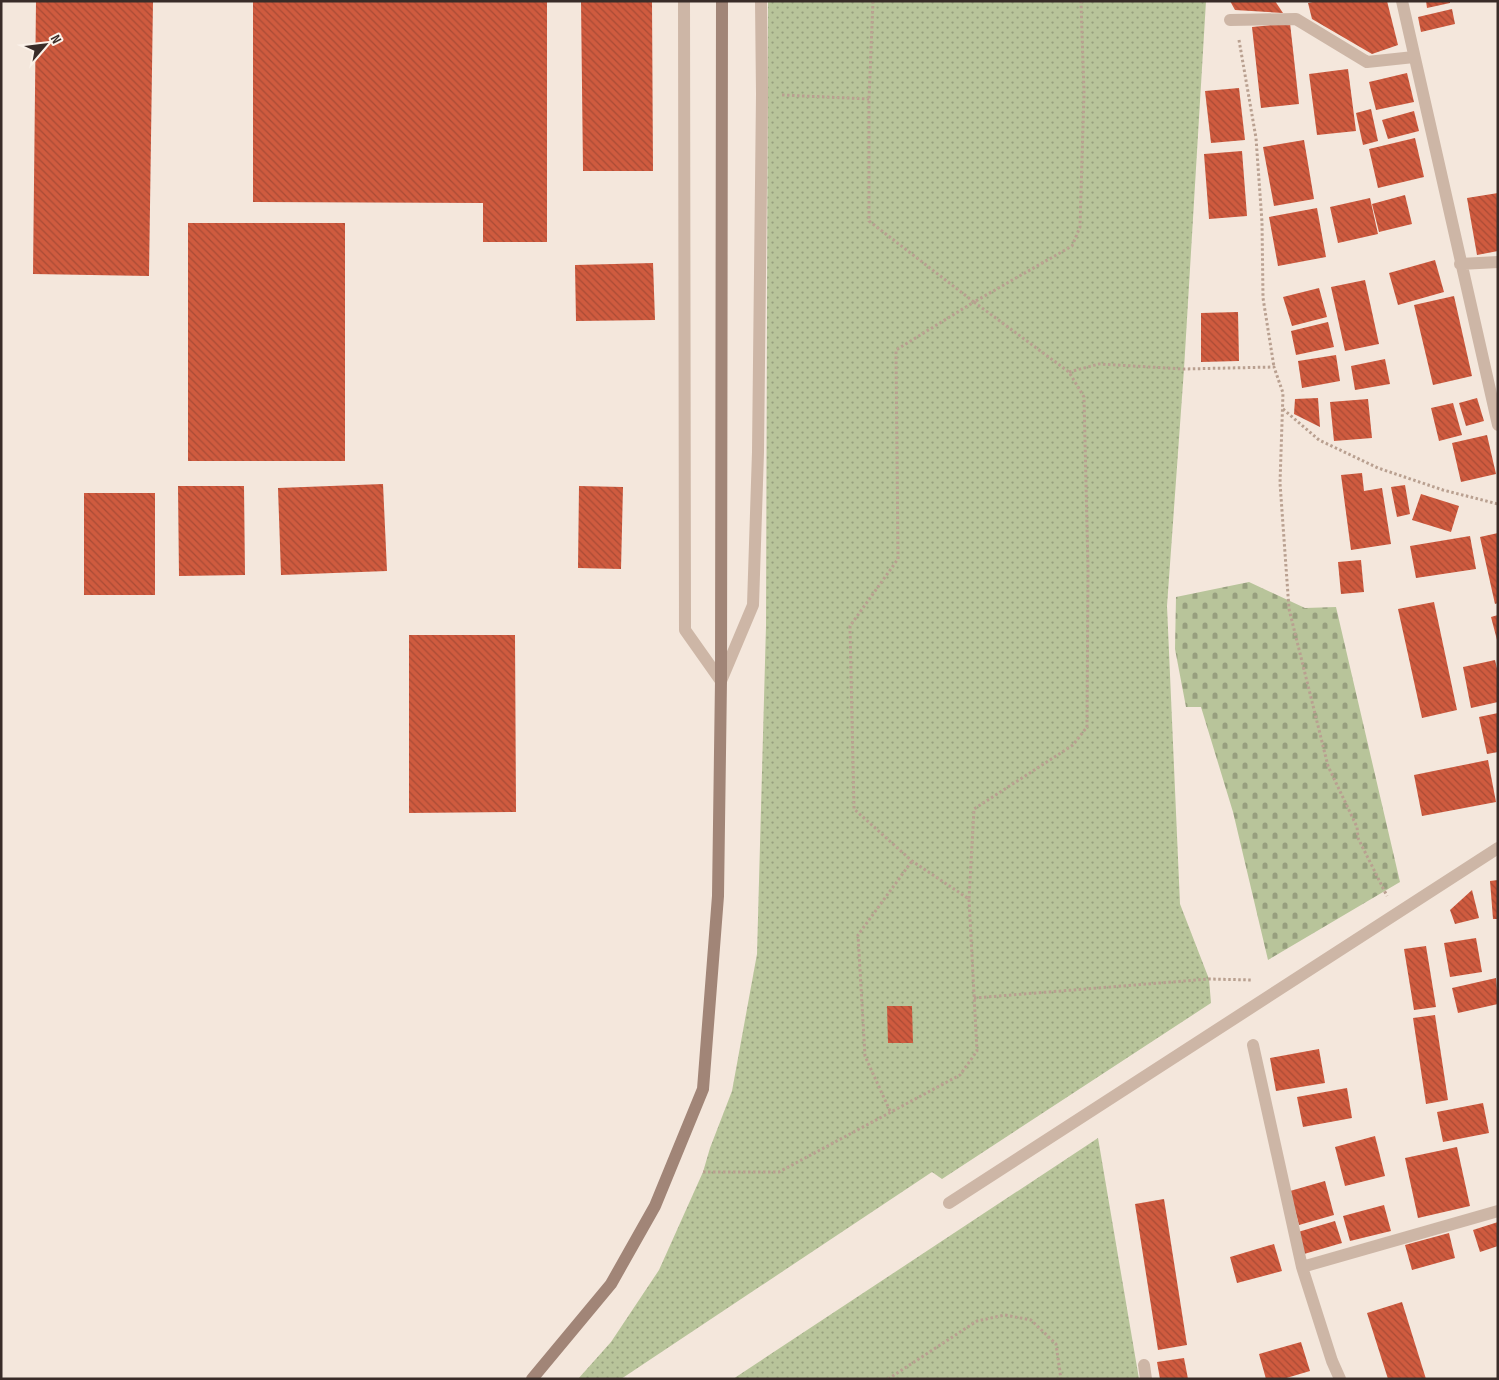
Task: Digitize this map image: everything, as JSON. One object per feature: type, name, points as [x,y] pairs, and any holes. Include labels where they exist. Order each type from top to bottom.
[{"type":"street","points":[[684,1],[685,630],[721,681]]},
{"type":"street","points":[[532,1379],[611,1284],[655,1206],[703,1089],[718,896],[721,681],[722,1]]},
{"type":"street","points":[[721,681],[753,605],[758,452],[762,94],[761,1]]},
{"type":"street","points":[[1402,1],[1460,264],[1498,425]]},
{"type":"street","points":[[1230,20],[1296,19],[1368,62],[1414,57]]},
{"type":"street","points":[[1460,264],[1498,262]]},
{"type":"street","points":[[948,1203],[1498,848]]},
{"type":"street","points":[[1253,1045],[1302,1267],[1332,1361],[1340,1379]]},
{"type":"street","points":[[1302,1267],[1498,1211]]},
{"type":"street","points":[[1144,1365],[1146,1379]]},
{"type":"path","points":[[703,1172],[779,1172],[960,1074],[977,1051],[969,899],[974,809],[1073,745],[1087,727],[1088,569],[1084,397],[1069,372],[974,302],[870,221],[869,99],[873,1]]},
{"type":"path","points":[[969,899],[912,861],[854,809],[850,626],[898,559],[896,350],[974,302],[1072,246],[1080,227],[1084,93],[1081,1]]},
{"type":"path","points":[[1230,20],[1239,40],[1256,138],[1262,222],[1263,298],[1274,367],[1283,394],[1280,483],[1289,609],[1328,766],[1358,827],[1358,838],[1388,898]]},
{"type":"path","points":[[762,94],[869,99]]},
{"type":"path","points":[[1069,372],[1099,364],[1184,369],[1274,367]]},
{"type":"path","points":[[1283,409],[1319,440],[1378,468],[1443,490],[1498,504]]},
{"type":"path","points":[[890,1112],[865,1056],[858,935],[912,861]]},
{"type":"path","points":[[974,998],[1209,978]]},
{"type":"path","points":[[888,1379],[977,1321],[1004,1315],[1031,1320],[1056,1344],[1061,1379]]},
{"type":"green space","points":[[768,1],[1206,1],[1184,369],[1167,606],[1180,904],[1209,979],[1211,1003],[942,1179],[932,1172],[621,1379],[578,1379],[611,1342],[659,1270],[703,1172],[732,1091],[757,954],[766,626]]},
{"type":"green space","points":[[1249,582],[1305,608],[1336,607],[1400,882],[1268,960],[1233,812],[1201,707],[1186,707],[1175,649],[1176,597]]},
{"type":"green space","points":[[1098,1138],[1139,1379],[733,1379]]},
{"type":"building","points":[[36,1],[153,1],[149,276],[33,274]]},
{"type":"building","points":[[253,1],[547,1],[547,242],[483,242],[483,203],[253,202]]},
{"type":"building","points":[[581,1],[652,1],[653,171],[583,171]]},
{"type":"building","points":[[1230,1],[1275,1],[1283,13],[1235,10]]},
{"type":"building","points":[[1317,1],[1387,1],[1398,45],[1372,54],[1312,19],[1308,3]]},
{"type":"building","points":[[1426,1],[1450,1],[1450,3],[1427,8]]},
{"type":"building","points":[[1452,9],[1455,24],[1421,32],[1418,17]]},
{"type":"building","points":[[1290,23],[1299,104],[1261,108],[1252,27]]},
{"type":"building","points":[[1348,69],[1356,131],[1317,135],[1309,74]]},
{"type":"building","points":[[1407,73],[1414,102],[1376,110],[1369,82]]},
{"type":"building","points":[[1239,88],[1245,140],[1211,143],[1205,91]]},
{"type":"building","points":[[1371,109],[1378,141],[1363,145],[1356,113]]},
{"type":"building","points":[[1414,111],[1419,131],[1388,139],[1382,120]]},
{"type":"building","points":[[1415,138],[1424,177],[1378,188],[1369,149]]},
{"type":"building","points":[[1304,140],[1314,199],[1274,206],[1263,147]]},
{"type":"building","points":[[1242,151],[1247,216],[1209,219],[1204,154]]},
{"type":"building","points":[[1498,193],[1498,251],[1477,255],[1467,198]]},
{"type":"building","points":[[1405,195],[1412,224],[1379,232],[1372,204]]},
{"type":"building","points":[[1370,198],[1378,234],[1338,243],[1330,207]]},
{"type":"building","points":[[1317,208],[1326,257],[1278,266],[1269,217]]},
{"type":"building","points":[[188,223],[345,223],[345,461],[188,461]]},
{"type":"building","points":[[1435,260],[1444,292],[1398,305],[1389,273]]},
{"type":"building","points":[[653,263],[655,320],[576,321],[575,265]]},
{"type":"building","points":[[1365,280],[1379,344],[1345,351],[1331,287]]},
{"type":"building","points":[[1319,288],[1327,317],[1292,326],[1283,297]]},
{"type":"building","points":[[1454,296],[1472,376],[1433,385],[1414,305]]},
{"type":"building","points":[[1238,312],[1239,361],[1201,362],[1201,313]]},
{"type":"building","points":[[1328,322],[1334,347],[1296,355],[1291,331]]},
{"type":"building","points":[[1336,355],[1340,381],[1302,388],[1298,361]]},
{"type":"building","points":[[1385,359],[1390,384],[1355,390],[1351,366]]},
{"type":"building","points":[[1318,398],[1320,427],[1294,414],[1295,399]]},
{"type":"building","points":[[1477,398],[1484,421],[1466,426],[1459,403]]},
{"type":"building","points":[[1368,399],[1372,438],[1334,441],[1330,402]]},
{"type":"building","points":[[1453,403],[1462,435],[1439,441],[1431,408]]},
{"type":"building","points":[[1487,435],[1496,474],[1461,482],[1452,443]]},
{"type":"building","points":[[1362,473],[1364,491],[1382,488],[1391,544],[1351,550],[1341,475]]},
{"type":"building","points":[[383,484],[387,571],[281,575],[278,488]]},
{"type":"building","points":[[1405,485],[1410,514],[1397,517],[1391,487]]},
{"type":"building","points":[[178,486],[244,486],[245,575],[179,576]]},
{"type":"building","points":[[579,486],[623,487],[621,569],[578,568]]},
{"type":"building","points":[[84,493],[155,493],[155,595],[84,595]]},
{"type":"building","points":[[1421,494],[1459,506],[1451,532],[1412,520]]},
{"type":"building","points":[[1498,533],[1498,603],[1495,604],[1480,537]]},
{"type":"building","points":[[1470,536],[1476,569],[1416,578],[1410,546]]},
{"type":"building","points":[[1361,560],[1364,592],[1341,594],[1338,562]]},
{"type":"building","points":[[1434,602],[1457,710],[1422,718],[1398,609]]},
{"type":"building","points":[[1498,615],[1498,640],[1497,640],[1491,617]]},
{"type":"building","points":[[409,635],[515,635],[516,812],[409,813]]},
{"type":"building","points":[[1495,660],[1498,673],[1498,702],[1471,708],[1463,667]]},
{"type":"building","points":[[1498,713],[1498,752],[1487,754],[1479,717]]},
{"type":"building","points":[[1488,760],[1496,802],[1422,816],[1414,775]]},
{"type":"building","points":[[1498,880],[1498,919],[1493,919],[1490,881]]},
{"type":"building","points":[[1472,890],[1479,918],[1455,924],[1450,910]]},
{"type":"building","points":[[1476,938],[1482,972],[1450,977],[1444,943]]},
{"type":"building","points":[[1426,946],[1436,1007],[1414,1010],[1404,949]]},
{"type":"building","points":[[1496,978],[1498,1004],[1458,1013],[1452,988]]},
{"type":"building","points":[[887,1006],[912,1006],[913,1043],[888,1043]]},
{"type":"building","points":[[1435,1015],[1448,1100],[1426,1104],[1413,1018]]},
{"type":"building","points":[[1319,1049],[1325,1083],[1276,1091],[1270,1058]]},
{"type":"building","points":[[1347,1088],[1352,1118],[1303,1127],[1297,1097]]},
{"type":"building","points":[[1483,1103],[1489,1133],[1443,1142],[1437,1112]]},
{"type":"building","points":[[1375,1136],[1385,1176],[1345,1186],[1335,1147]]},
{"type":"building","points":[[1457,1147],[1470,1206],[1418,1218],[1405,1158]]},
{"type":"building","points":[[1325,1181],[1334,1215],[1299,1225],[1290,1191]]},
{"type":"building","points":[[1164,1199],[1187,1345],[1158,1350],[1135,1204]]},
{"type":"building","points":[[1384,1205],[1391,1231],[1350,1241],[1343,1216]]},
{"type":"building","points":[[1335,1221],[1342,1243],[1304,1254],[1298,1232]]},
{"type":"building","points":[[1498,1222],[1498,1246],[1480,1252],[1473,1230]]},
{"type":"building","points":[[1449,1233],[1455,1258],[1412,1270],[1405,1245]]},
{"type":"building","points":[[1274,1244],[1282,1271],[1237,1283],[1230,1257]]},
{"type":"building","points":[[1402,1302],[1426,1379],[1388,1379],[1367,1313]]},
{"type":"building","points":[[1301,1342],[1310,1371],[1283,1379],[1266,1379],[1259,1354]]},
{"type":"building","points":[[1184,1358],[1188,1379],[1160,1379],[1157,1362]]}]
